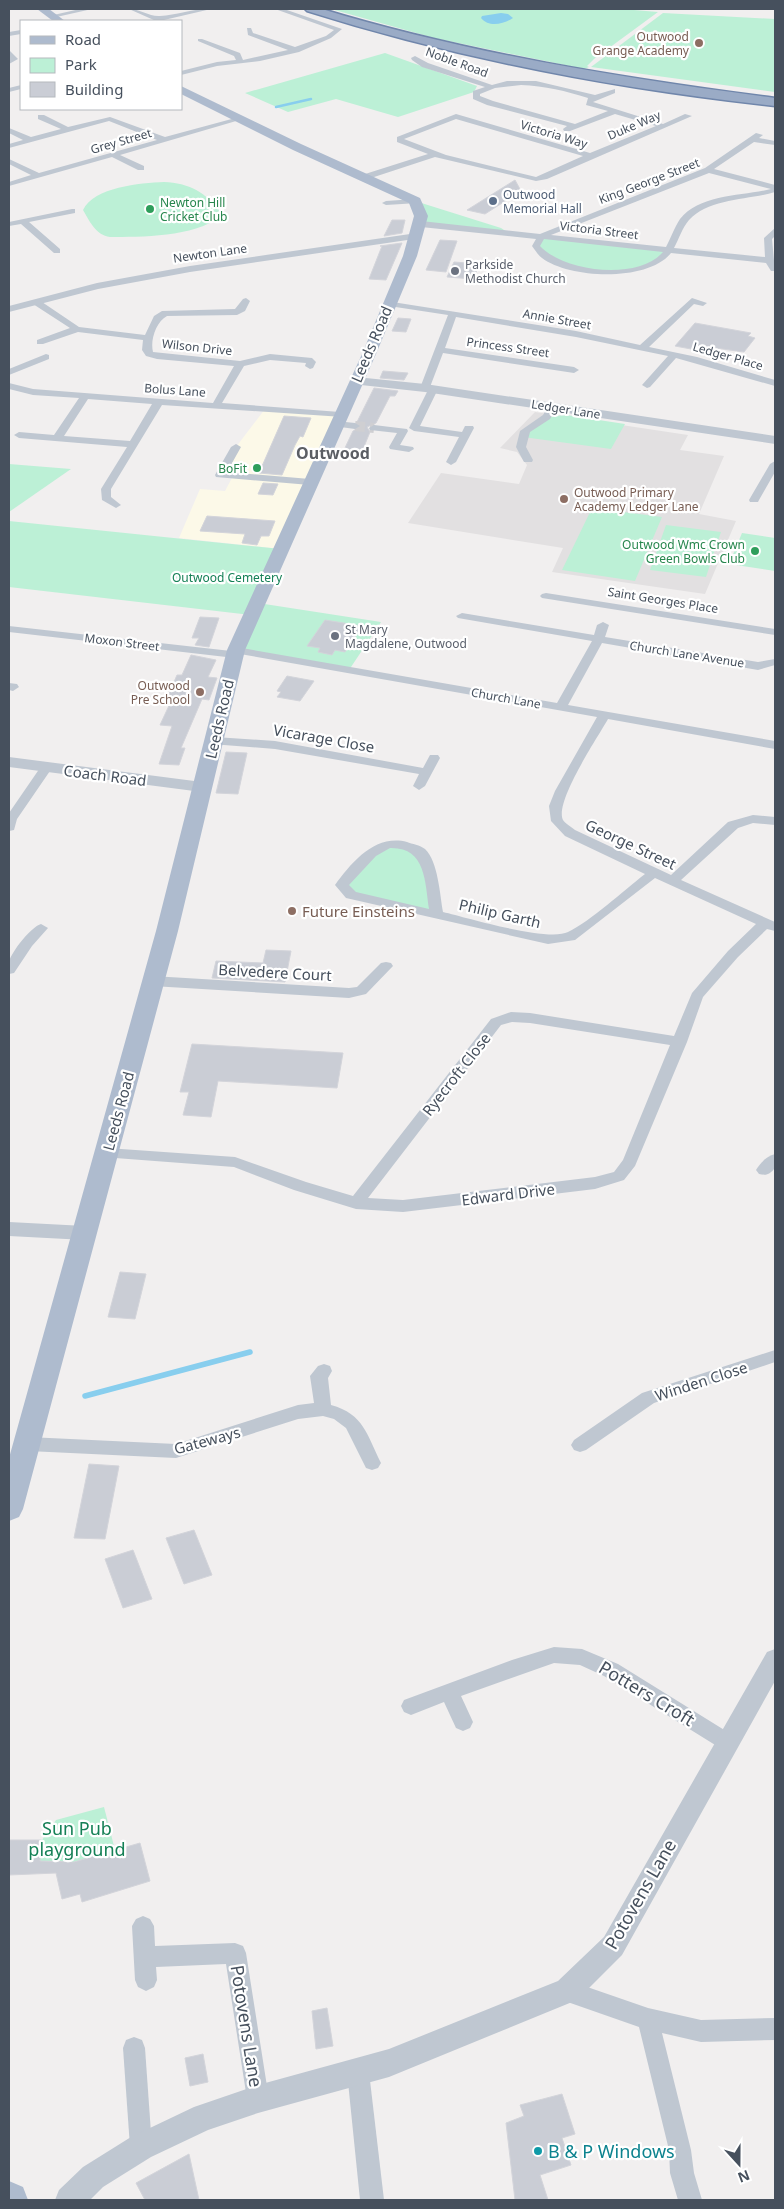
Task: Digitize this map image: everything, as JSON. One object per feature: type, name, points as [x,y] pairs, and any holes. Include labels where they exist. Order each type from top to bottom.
[{"type":"highway","points":[[311,9],[424,42],[503,59],[587,75],[775,102]]},
{"type":"highway","points":[[331,9],[397,29],[511,55],[676,83],[775,96]]},
{"type":"main road","points":[[42,9],[56,19]]},
{"type":"main road","points":[[182,90],[415,201],[421,213],[419,230]]},
{"type":"main road","name":"Leeds Road","points":[[9,1510],[167,931],[235,652],[356,381],[419,230]]},
{"type":"street","points":[[56,19],[89,9]]},
{"type":"street","points":[[132,9],[159,20],[208,9]]},
{"type":"street","points":[[182,73],[216,64],[264,60],[296,50],[330,36],[340,29],[278,9]]},
{"type":"street","points":[[249,30],[250,34],[296,50]]},
{"type":"street","points":[[200,40],[237,55],[240,62]]},
{"type":"street","points":[[9,52],[13,55],[14,59],[9,62]]},
{"type":"street","name":"Noble Road","points":[[405,57],[427,57]]},
{"type":"street","name":"Noble Road","points":[[415,58],[425,65],[492,87]]},
{"type":"street","name":"Noble Road","points":[[490,103],[476,97],[476,93],[508,82],[549,85],[595,98]]},
{"type":"street","points":[[595,98],[612,92]]},
{"type":"street","name":"Noble Road","points":[[595,98],[589,103],[662,126]]},
{"type":"street","points":[[481,106],[490,103],[571,127],[615,111]]},
{"type":"street","points":[[456,116],[473,109]]},
{"type":"street","points":[[30,120],[51,114]]},
{"type":"street","name":"Victoria Way","points":[[456,116],[590,156],[544,177],[536,178],[436,154],[400,140],[401,137],[456,116]]},
{"type":"street","name":"Duke Way","points":[[590,156],[688,116]]},
{"type":"street","points":[[41,117],[68,129]]},
{"type":"street","name":"Grey Street","points":[[9,184],[239,119]]},
{"type":"street","points":[[9,146],[68,129],[110,120],[165,140]]},
{"type":"street","points":[[9,130],[30,140]]},
{"type":"street","name":"King George Street","points":[[542,236],[558,228],[708,170],[757,138],[775,143]]},
{"type":"street","points":[[113,154],[137,169],[150,166]]},
{"type":"street","points":[[365,177],[436,154]]},
{"type":"street","points":[[9,161],[39,176]]},
{"type":"street","points":[[708,170],[775,189]]},
{"type":"street","points":[[542,236],[536,246],[540,254],[550,261],[566,266],[610,271],[650,265],[661,259],[677,230],[688,216],[725,201],[775,189]]},
{"type":"street","points":[[386,203],[415,201]]},
{"type":"street","points":[[9,224],[72,212]]},
{"type":"street","points":[[23,221],[56,251]]},
{"type":"street","name":"Victoria Street","points":[[419,230],[542,236],[772,261]]},
{"type":"street","name":"Newton Lane","points":[[9,309],[97,286],[419,230]]},
{"type":"street","points":[[775,231],[768,238],[775,270]]},
{"type":"street","points":[[148,338],[157,318],[165,313],[237,312],[242,309],[246,301]]},
{"type":"street","points":[[642,348],[692,301],[703,303]]},
{"type":"street","name":"Wilson Drive","points":[[36,302],[77,329],[148,338],[146,350],[149,354],[157,356],[240,364],[270,357],[309,360],[311,362],[310,366]]},
{"type":"street","name":"Annie Street","points":[[389,303],[576,334],[642,348]]},
{"type":"street","points":[[451,462],[467,431],[414,428],[429,388],[439,350],[453,314]]},
{"type":"street","name":"Wilson Drive","points":[[40,342],[77,329]]},
{"type":"street","name":"Ledger Place","points":[[642,348],[675,354],[775,383]]},
{"type":"street","name":"Princess Street","points":[[439,350],[574,370]]},
{"type":"street","name":"Ledger Place","points":[[647,385],[675,354]]},
{"type":"street","points":[[9,372],[46,357]]},
{"type":"street","name":"Wilson Drive","points":[[216,405],[240,364]]},
{"type":"street","name":"Ledger Lane","points":[[356,381],[429,388],[775,440]]},
{"type":"street","name":"Bolus Lane","points":[[9,386],[33,392],[216,405],[338,420],[355,426]]},
{"type":"street","points":[[58,438],[85,396]]},
{"type":"street","points":[[116,505],[106,498],[106,489],[159,401]]},
{"type":"street","points":[[528,460],[521,447],[525,431],[547,417],[552,407]]},
{"type":"street","points":[[374,428],[403,431],[394,446],[409,448]]},
{"type":"street","points":[[19,435],[133,444]]},
{"type":"street","points":[[236,447],[220,475],[310,482]]},
{"type":"street","points":[[754,500],[775,464]]},
{"type":"street","name":"Saint Georges Place","points":[[546,596],[775,632]]},
{"type":"street","name":"Church Lane Avenue","points":[[462,616],[758,666],[775,662]]},
{"type":"street","points":[[560,708],[599,639],[603,625]]},
{"type":"street","name":"Moxon Street","points":[[9,629],[235,652]]},
{"type":"street","name":"Church Lane","points":[[235,652],[775,745]]},
{"type":"street","name":"George Street","points":[[604,716],[561,791],[555,806],[557,821],[570,833],[590,844],[770,925]]},
{"type":"street","name":"Vicarage Close","points":[[215,740],[275,745],[426,772]]},
{"type":"street","points":[[418,786],[434,758]]},
{"type":"street","name":"Coach Road","points":[[9,762],[202,787]]},
{"type":"street","points":[[9,827],[11,819],[46,768]]},
{"type":"street","points":[[672,881],[732,825],[744,819],[760,818],[775,821]]},
{"type":"street","name":"Philip Garth","points":[[437,916],[426,864],[420,852],[403,844],[383,845],[370,852],[342,885],[351,895],[437,916],[548,940],[570,937],[654,873]]},
{"type":"street","name":"Edward Drive","points":[[107,1153],[235,1162],[300,1186],[356,1203],[403,1206],[595,1183],[619,1176],[630,1162],[697,996],[734,954],[770,925]]},
{"type":"street","points":[[9,970],[20,958],[26,944],[37,936],[40,928]]},
{"type":"street","name":"Belvedere Court","points":[[152,981],[349,993],[361,991],[386,966]]},
{"type":"street","name":"Ryecroft Close","points":[[356,1203],[496,1022],[511,1017],[530,1018],[680,1042]]},
{"type":"street","points":[[9,1229],[85,1233]]},
{"type":"street","name":"Winden Close","points":[[580,1445],[648,1398],[775,1356]]},
{"type":"street","points":[[323,1409],[319,1376],[324,1371]]},
{"type":"street","name":"Gateways","points":[[28,1444],[176,1450],[298,1412],[323,1409],[340,1414],[352,1423],[372,1463]]},
{"type":"street","name":"Potters Croft","points":[[411,1706],[554,1655],[582,1657],[611,1670],[727,1742]]},
{"type":"street","name":"Potovens Lane","points":[[69,2200],[93,2178],[141,2147],[204,2117],[258,2099],[389,2063],[567,1991],[613,1946],[775,1659]]},
{"type":"street","points":[[448,1692],[463,1722]]},
{"type":"street","points":[[143,1926],[146,1980]]},
{"type":"street","name":"Potovens Lane","points":[[145,1957],[235,1953],[258,2099]]},
{"type":"street","points":[[567,1991],[648,2019],[701,2031],[775,2029]]},
{"type":"street","points":[[648,2019],[680,2150],[682,2173],[690,2200]]},
{"type":"street","points":[[134,2048],[141,2147]]},
{"type":"street","points":[[358,2072],[372,2200]]},
{"type":"shaded area","points":[[265,409],[340,415],[281,549],[179,538],[200,489],[225,491],[233,476],[220,475],[236,447]]},
{"type":"shaded area","name":"Outwood Primary Academy Ledger Lane","points":[[535,412],[688,435],[680,450],[724,456],[699,514],[736,521],[705,594],[552,572],[563,548],[408,523],[441,473],[519,484],[527,465],[517,452],[500,448]]},
{"type":"green space","points":[[331,9],[622,9],[658,12],[594,59],[587,66],[589,67],[584,69],[434,38]]},
{"type":"green space","name":"Outwood Grange Academy","points":[[663,13],[775,19],[775,92],[591,67]]},
{"type":"green space","points":[[385,53],[477,86],[474,92],[398,117],[336,99],[288,112],[245,93]]},
{"type":"green space","name":"Newton Hill Cricket Club","points":[[164,182],[181,184],[203,194],[221,213],[219,217],[209,224],[182,232],[151,236],[110,237],[97,231],[83,210],[89,202],[107,191],[131,185]]},
{"type":"green space","points":[[415,201],[501,228],[507,232],[421,224]]},
{"type":"green space","points":[[542,236],[667,251],[659,259],[635,268],[607,271],[579,269],[560,263],[536,246]]},
{"type":"green space","points":[[566,415],[625,424],[611,449],[523,437],[547,417]]},
{"type":"green space","points":[[9,464],[71,469],[9,512]]},
{"type":"green space","points":[[592,508],[662,517],[635,581],[562,570]]},
{"type":"green space","name":"Outwood Cemetery","points":[[9,521],[281,549],[258,603],[381,622],[349,670],[236,650],[251,615],[9,587]]},
{"type":"green space","points":[[666,525],[721,532],[706,577],[650,570]]},
{"type":"green space","name":"Outwood Wmc Crown Green Bowls Club","points":[[742,533],[775,538],[775,571],[729,564]]},
{"type":"green space","points":[[383,845],[420,852],[437,915],[351,895],[342,885]]},
{"type":"green space","name":"Sun Pub playground","points":[[104,1807],[115,1850],[74,1862],[40,1861],[42,1840],[56,1820]]},
{"type":"water","points":[[501,13],[508,14],[513,18],[505,22],[492,24],[481,18],[482,16]]},
{"type":"building","name":"Outwood Memorial Hall","points":[[515,180],[521,191],[485,214],[467,210]]},
{"type":"building","points":[[392,220],[405,220],[402,233],[384,236]]},
{"type":"building","points":[[440,240],[457,241],[446,272],[426,270]]},
{"type":"building","points":[[402,243],[386,280],[369,279],[382,246],[380,246]]},
{"type":"building","points":[[454,262],[480,264],[473,279],[447,277]]},
{"type":"building","points":[[398,318],[411,319],[406,332],[392,331]]},
{"type":"building","points":[[695,323],[751,333],[748,336],[755,338],[744,352],[694,345],[691,349],[675,346]]},
{"type":"building","points":[[383,371],[408,373],[404,380],[380,378]]},
{"type":"building","points":[[374,388],[398,391],[395,396],[390,396],[376,423],[367,427],[370,432],[361,454],[343,452],[353,431],[362,427],[357,422]]},
{"type":"building","points":[[284,416],[311,418],[303,437],[300,436],[295,445],[282,475],[259,473]]},
{"type":"building","points":[[263,483],[278,484],[273,495],[258,494]]},
{"type":"building","points":[[207,516],[275,521],[269,536],[261,536],[257,545],[242,543],[245,534],[200,531]]},
{"type":"building","points":[[200,617],[219,618],[209,647],[195,645],[199,638],[192,638]]},
{"type":"building","name":"St Mary Magdalene, Outwood","points":[[325,620],[362,626],[345,652],[335,650],[332,655],[318,652],[320,648],[307,646]]},
{"type":"building","points":[[191,655],[216,660],[208,677],[217,678],[209,700],[202,699],[181,748],[185,748],[179,765],[159,764],[172,726],[160,725],[173,697],[168,696],[177,675],[182,675]]},
{"type":"building","points":[[287,676],[314,681],[300,701],[277,697],[281,692],[277,691]]},
{"type":"building","points":[[226,752],[247,753],[238,794],[216,793]]},
{"type":"building","points":[[266,950],[291,951],[285,982],[212,978],[216,961],[263,963]]},
{"type":"building","points":[[192,1044],[343,1053],[337,1088],[218,1081],[211,1117],[183,1115],[189,1092],[180,1092]]},
{"type":"building","points":[[120,1272],[146,1274],[135,1319],[108,1317]]},
{"type":"building","points":[[89,1464],[119,1466],[105,1539],[74,1538]]},
{"type":"building","points":[[194,1530],[212,1575],[184,1584],[166,1538]]},
{"type":"building","points":[[133,1550],[152,1599],[123,1608],[105,1559]]},
{"type":"building","points":[[9,1840],[42,1840],[40,1861],[74,1862],[140,1843],[150,1881],[82,1902],[80,1894],[62,1899],[56,1873],[9,1875]]},
{"type":"building","points":[[327,2008],[333,2046],[316,2049],[312,2011]]},
{"type":"building","points":[[203,2054],[208,2082],[190,2086],[185,2058]]},
{"type":"building","name":"B & P Windows","points":[[562,2094],[575,2134],[562,2138],[571,2165],[540,2175],[548,2200],[515,2200],[506,2123],[524,2116],[520,2105]]},
{"type":"building","points":[[189,2154],[199,2200],[145,2200],[136,2183]]},
{"type":"waterway","points":[[276,107],[311,99]]},
{"type":"waterway","points":[[85,1396],[250,1352]]},
{"type":"tunnel","points":[[355,426],[374,428]]},
{"type":"place","name":"Outwood Grange Academy","points":[[699,43]]},
{"type":"place","name":"Outwood Memorial Hall","points":[[493,201]]},
{"type":"place","name":"Newton Hill Cricket Club","points":[[150,209]]},
{"type":"place","name":"Parkside Methodist Church","points":[[455,271]]},
{"type":"place","name":"BoFit","points":[[257,468]]},
{"type":"place","name":"Outwood Primary Academy Ledger Lane","points":[[564,499]]},
{"type":"place","name":"Outwood Wmc Crown Green Bowls Club","points":[[755,551]]},
{"type":"place","name":"St Mary Magdalene, Outwood","points":[[335,636]]},
{"type":"place","name":"Outwood Pre School","points":[[200,692]]},
{"type":"place","name":"Future Einsteins","points":[[292,911]]},
{"type":"place","name":"B & P Windows","points":[[538,2151]]},
{"type":"district","name":"Outwood","points":[[333,453]]}]
